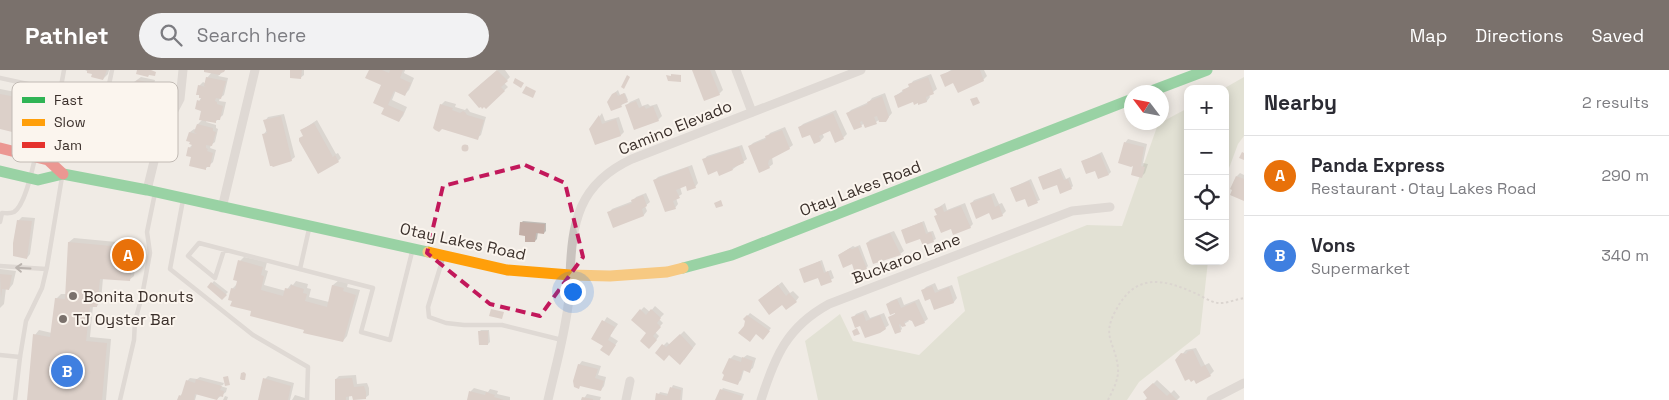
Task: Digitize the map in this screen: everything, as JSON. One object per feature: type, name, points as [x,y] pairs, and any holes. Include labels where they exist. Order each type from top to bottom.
[{"type":"main road","points":[[1167,85],[1207,70]]},
{"type":"main road","name":"Otay Lakes Road","points":[[0,171],[38,180],[63,174],[151,191],[507,270],[610,276],[667,272],[732,255],[1124,102]]},
{"type":"main road","points":[[50,162],[63,174]]},
{"type":"street","points":[[178,103],[183,70]]},
{"type":"street","points":[[222,208],[255,70]]},
{"type":"street","points":[[736,70],[752,112]]},
{"type":"street","name":"Camino Elevado","points":[[548,400],[569,303],[574,226],[590,190],[605,175],[632,159],[861,70]]},
{"type":"street","points":[[151,191],[156,162]]},
{"type":"street","name":"Buckaroo Lane","points":[[761,400],[771,370],[782,346],[799,325],[818,310],[829,304],[1072,211],[1110,207]]},
{"type":"street","points":[[626,400],[630,381]]},
{"type":"street","points":[[1211,400],[1244,382]]},
{"type":"lane","points":[[0,78],[18,82]]},
{"type":"lane","points":[[0,222],[2,213],[12,213],[18,209],[34,162]]},
{"type":"lane","points":[[15,400],[26,321],[42,288],[63,174]]},
{"type":"lane","points":[[120,400],[134,340],[135,321],[150,253],[147,232],[151,191]]},
{"type":"lane","points":[[183,198],[170,269],[253,335],[308,367],[308,400]]},
{"type":"lane","points":[[300,269],[310,225]]},
{"type":"lane","points":[[224,250],[215,278],[188,256],[199,243],[373,288],[361,332],[390,340],[413,248]]},
{"type":"lane","points":[[444,255],[428,307],[431,319],[464,325],[502,325],[562,340]]},
{"type":"lane","points":[[0,266],[46,269]]},
{"type":"lane","points":[[0,355],[20,357]]},
{"type":"path","points":[[1108,400],[1117,380],[1118,368],[1108,329],[1110,321],[1125,295],[1140,284],[1151,281],[1165,282],[1218,303],[1244,298]]},
{"type":"highlighted area","points":[[525,165],[565,183],[583,257],[540,316],[490,304],[427,253],[443,186]]},
{"type":"green space","points":[[1244,77],[1244,136],[1238,144],[1229,168],[1229,130],[1229,86]]},
{"type":"green space","points":[[1184,110],[1184,265],[1208,265],[1200,334],[1139,382],[1127,400],[818,400],[805,341],[840,314],[853,341],[919,355],[965,311],[957,277],[1087,225],[1122,226],[1156,130],[1169,130],[1169,118]]},
{"type":"building","points":[[87,70],[107,70],[103,80],[91,77],[92,74],[87,73]]},
{"type":"building","points":[[137,70],[156,72],[155,76],[149,75],[148,77],[136,74]]},
{"type":"building","points":[[204,70],[225,70],[220,75],[204,72]]},
{"type":"building","points":[[290,70],[302,70],[301,79],[290,78]]},
{"type":"building","points":[[369,70],[382,70],[389,73],[390,70],[403,70],[400,78],[411,83],[405,96],[394,91],[388,105],[404,112],[399,122],[381,114],[384,108],[373,103],[381,85],[365,78]]},
{"type":"building","points":[[497,70],[508,81],[501,87],[505,91],[486,109],[484,107],[482,109],[481,107],[479,108],[468,95]]},
{"type":"building","points":[[692,70],[710,70],[720,95],[704,101]]},
{"type":"building","points":[[953,70],[980,70],[984,81],[958,93],[953,83],[945,87],[940,75]]},
{"type":"building","points":[[671,74],[681,75],[681,82],[668,81],[666,75],[671,76]]},
{"type":"building","points":[[627,75],[630,77],[624,89],[621,87]]},
{"type":"building","points":[[206,77],[226,81],[221,99],[216,98],[215,101],[223,106],[220,120],[216,120],[216,123],[199,120],[201,111],[195,109],[197,100],[200,101],[201,98],[199,98],[199,95],[196,95],[198,85],[206,87],[204,86]]},
{"type":"building","points":[[928,77],[934,94],[926,97],[927,102],[914,105],[913,102],[898,108],[894,96],[909,87],[908,84]]},
{"type":"building","points":[[515,78],[524,83],[521,88],[513,83]]},
{"type":"building","points":[[526,86],[536,91],[533,98],[522,93]]},
{"type":"building","points":[[616,92],[618,96],[624,93],[628,102],[621,105],[622,107],[611,111],[607,102],[612,94]]},
{"type":"building","points":[[0,94],[12,96],[12,132],[0,129]]},
{"type":"building","points":[[882,96],[889,117],[886,122],[879,122],[877,116],[874,117],[877,124],[865,128],[862,121],[860,122],[862,127],[854,130],[846,113]]},
{"type":"building","points":[[977,97],[980,103],[973,106],[970,99]]},
{"type":"building","points":[[636,101],[639,108],[644,106],[646,109],[653,106],[659,121],[634,130],[625,105]]},
{"type":"building","points":[[440,104],[453,108],[452,110],[460,113],[463,111],[467,115],[484,120],[478,140],[442,129],[439,132],[435,130],[433,128]]},
{"type":"building","points":[[833,113],[844,139],[835,143],[830,131],[819,136],[821,141],[814,144],[810,135],[802,138],[798,127]]},
{"type":"building","points":[[599,115],[602,124],[616,119],[621,136],[595,145],[589,129]]},
{"type":"building","points":[[281,116],[292,161],[273,167],[270,166],[262,134],[267,133],[263,120]]},
{"type":"building","points":[[314,123],[333,157],[335,155],[339,162],[318,174],[299,141],[299,138],[303,136],[300,130]]},
{"type":"building","points":[[197,124],[213,128],[213,131],[216,132],[212,146],[206,145],[207,151],[213,153],[210,167],[206,167],[206,170],[189,166],[191,157],[186,156],[188,147],[191,148],[192,145],[186,141],[189,132],[197,134],[194,132]]},
{"type":"building","points":[[782,130],[790,149],[769,160],[770,168],[759,173],[748,146],[766,139],[765,136]]},
{"type":"building","points":[[1124,142],[1144,147],[1141,166],[1145,167],[1142,178],[1131,175],[1133,166],[1118,163]]},
{"type":"building","points":[[465,144],[469,148],[465,152],[461,148]]},
{"type":"building","points":[[739,147],[744,163],[719,176],[717,171],[708,175],[702,159]]},
{"type":"building","points":[[1242,152],[1244,153],[1244,160],[1239,158]]},
{"type":"building","points":[[1100,154],[1109,175],[1098,179],[1095,171],[1086,174],[1081,161]]},
{"type":"building","points":[[688,167],[696,188],[687,191],[686,186],[676,190],[680,198],[673,201],[676,209],[665,212],[653,180]]},
{"type":"building","points":[[1059,169],[1064,180],[1068,179],[1072,189],[1060,194],[1057,185],[1043,190],[1038,177]]},
{"type":"building","points":[[1236,176],[1244,179],[1244,201],[1230,195],[1232,190],[1230,189]]},
{"type":"building","points":[[1029,181],[1038,203],[1028,207],[1025,199],[1016,202],[1010,188]]},
{"type":"building","points":[[643,195],[647,206],[642,209],[644,216],[613,228],[607,212],[632,203],[631,200]]},
{"type":"building","points":[[991,195],[995,207],[999,205],[1003,216],[992,220],[989,213],[976,219],[970,203]]},
{"type":"building","points":[[721,200],[723,206],[716,208],[714,203]]},
{"type":"building","points":[[942,206],[944,212],[961,206],[971,228],[953,235],[951,229],[941,233],[934,216],[937,215],[934,209]]},
{"type":"building","points":[[17,220],[32,221],[27,259],[13,256]]},
{"type":"building","points":[[520,222],[545,224],[544,234],[536,233],[535,242],[525,242],[525,236],[519,235]]},
{"type":"building","points":[[922,222],[926,234],[931,232],[934,242],[923,246],[920,239],[906,244],[901,230]]},
{"type":"building","points":[[890,233],[901,255],[873,264],[866,243]]},
{"type":"building","points":[[68,242],[134,248],[130,281],[100,279],[97,307],[90,307],[86,341],[107,343],[102,400],[27,400],[33,334],[50,337],[55,298],[65,299]]},
{"type":"building","points":[[858,247],[867,269],[855,273],[852,264],[843,268],[838,255],[850,248]]},
{"type":"building","points":[[238,260],[263,267],[261,275],[264,276],[261,290],[283,296],[285,288],[290,289],[291,285],[304,289],[303,293],[307,294],[305,301],[327,307],[332,285],[344,288],[343,291],[356,295],[343,342],[303,333],[304,330],[250,316],[251,311],[230,306],[232,301],[228,300],[231,288],[235,289],[237,281],[233,280]]},
{"type":"building","points":[[820,261],[824,273],[828,271],[832,282],[821,286],[818,278],[804,283],[799,269]]},
{"type":"building","points":[[0,274],[12,275],[9,290],[2,289],[1,298]]},
{"type":"building","points":[[211,282],[227,295],[222,300],[207,287]]},
{"type":"building","points":[[778,285],[786,296],[789,293],[797,302],[786,310],[782,305],[769,315],[758,300]]},
{"type":"building","points":[[932,286],[935,293],[949,287],[954,303],[934,310],[930,299],[925,301],[921,290]]},
{"type":"building","points":[[897,299],[901,308],[915,302],[925,323],[915,327],[912,321],[909,320],[904,322],[906,326],[902,327],[899,325],[901,332],[895,334],[888,317],[895,313],[890,315],[886,304]]},
{"type":"building","points":[[491,309],[504,312],[502,319],[489,316]]},
{"type":"building","points":[[640,309],[646,315],[651,309],[661,318],[657,323],[661,327],[653,336],[657,340],[649,349],[640,341],[646,333],[631,320]]},
{"type":"building","points":[[863,313],[866,321],[880,315],[886,329],[865,338],[860,326],[855,328],[851,317]]},
{"type":"building","points":[[747,315],[770,331],[763,340],[756,334],[750,342],[738,333],[744,326],[745,321],[743,319]]},
{"type":"building","points":[[602,320],[615,327],[608,340],[616,345],[609,356],[600,350],[603,346],[591,339]]},
{"type":"building","points":[[857,328],[860,334],[854,336],[852,331]]},
{"type":"building","points":[[478,331],[488,331],[488,345],[479,345]]},
{"type":"building","points":[[680,334],[693,348],[680,365],[669,355],[664,361],[655,353],[662,344],[666,347]]},
{"type":"building","points":[[1193,350],[1201,367],[1205,365],[1211,376],[1196,384],[1194,380],[1191,382],[1189,379],[1185,381],[1175,360],[1181,353],[1186,354],[1188,351]]},
{"type":"building","points":[[742,357],[753,361],[750,373],[743,370],[738,385],[722,380],[724,375],[722,373],[729,358],[741,362]]},
{"type":"building","points":[[578,364],[598,369],[595,378],[604,381],[601,391],[580,386],[579,389],[574,387],[573,381]]},
{"type":"building","points":[[244,372],[246,374],[245,380],[242,380],[240,379],[241,373]]},
{"type":"building","points":[[228,376],[230,385],[225,386],[223,377]]},
{"type":"building","points":[[263,378],[291,386],[288,400],[258,400]]},
{"type":"building","points":[[352,378],[354,387],[364,386],[366,399],[353,400],[352,396],[346,397],[346,400],[335,400],[335,379]]},
{"type":"building","points":[[196,379],[222,386],[220,390],[224,391],[223,397],[219,396],[217,400],[195,394],[194,400],[177,400],[179,395],[181,396],[186,380],[195,383]]},
{"type":"building","points":[[1153,383],[1167,396],[1170,393],[1177,400],[1145,400],[1147,398],[1143,392]]},
{"type":"building","points":[[670,387],[681,390],[680,400],[655,400],[656,393],[667,396]]},
{"type":"building","points":[[720,389],[742,396],[741,400],[715,400]]},
{"type":"building","points":[[469,391],[485,395],[486,392],[504,400],[467,400]]},
{"type":"building","points":[[582,397],[593,399],[593,400],[581,400]]},
{"type":"traffic: fast","points":[[1167,85],[1207,70]]},
{"type":"traffic: fast","points":[[683,268],[732,255],[1124,102]]},
{"type":"traffic: fast","points":[[0,171],[38,180],[63,174],[147,190],[428,252]]},
{"type":"traffic: slow","points":[[428,252],[507,270],[570,275],[610,276],[667,272],[683,268]]},
{"type":"traffic: jam","points":[[0,148],[12,151]]},
{"type":"traffic: jam","points":[[50,162],[63,174]]},
{"type":"place","name":"Panda Express","points":[[128,255]]},
{"type":"place","name":"Bonita Donuts","points":[[73,296]]},
{"type":"place","name":"TJ Oyster Bar","points":[[63,319]]},
{"type":"place","name":"Vons","points":[[67,371]]}]
